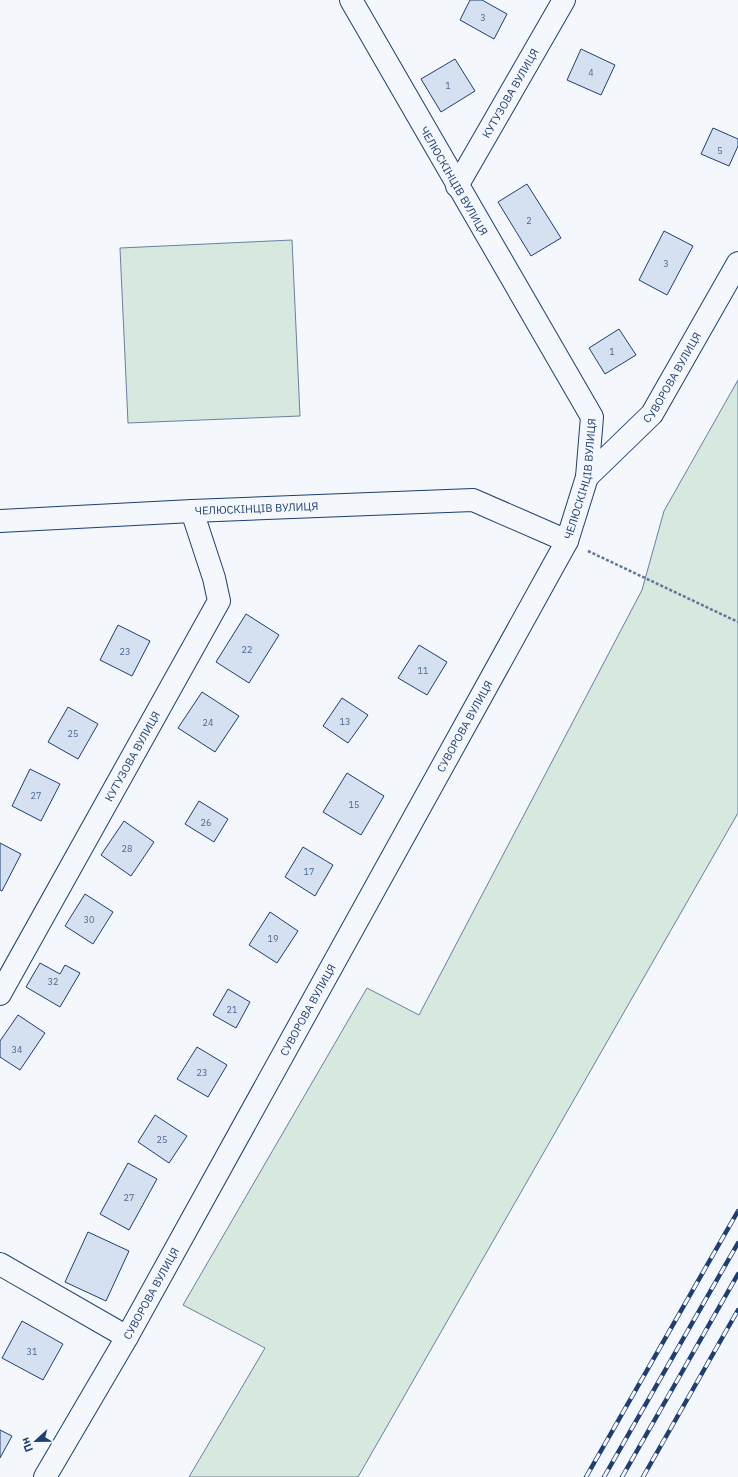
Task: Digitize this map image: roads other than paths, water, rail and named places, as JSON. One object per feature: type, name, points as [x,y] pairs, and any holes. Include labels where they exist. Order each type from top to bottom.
[{"type":"street","name":"ЧЕЛЮСКІНЦІВ ВУЛИЦЯ","points":[[0,521],[192,511],[473,500],[567,541],[586,477],[592,418],[350,0]]},
{"type":"street","name":"КУТУЗОВА ВУЛИЦЯ","points":[[457,186],[564,0]]},
{"type":"street","name":"СУВОРОВА ВУЛИЦЯ","points":[[586,477],[652,414],[738,263]]},
{"type":"street","name":"КУТУЗОВА ВУЛИЦЯ","points":[[0,994],[219,601],[214,578],[192,511]]},
{"type":"street","name":"СУВОРОВА ВУЛИЦЯ","points":[[45,1477],[127,1337],[567,541]]},
{"type":"street","points":[[0,1264],[127,1337]]},
{"type":"railway","points":[[586,1477],[738,1211]]},
{"type":"railway","points":[[604,1477],[738,1243]]},
{"type":"railway","points":[[622,1477],[738,1274]]},
{"type":"railway","points":[[643,1477],[738,1310]]}]
